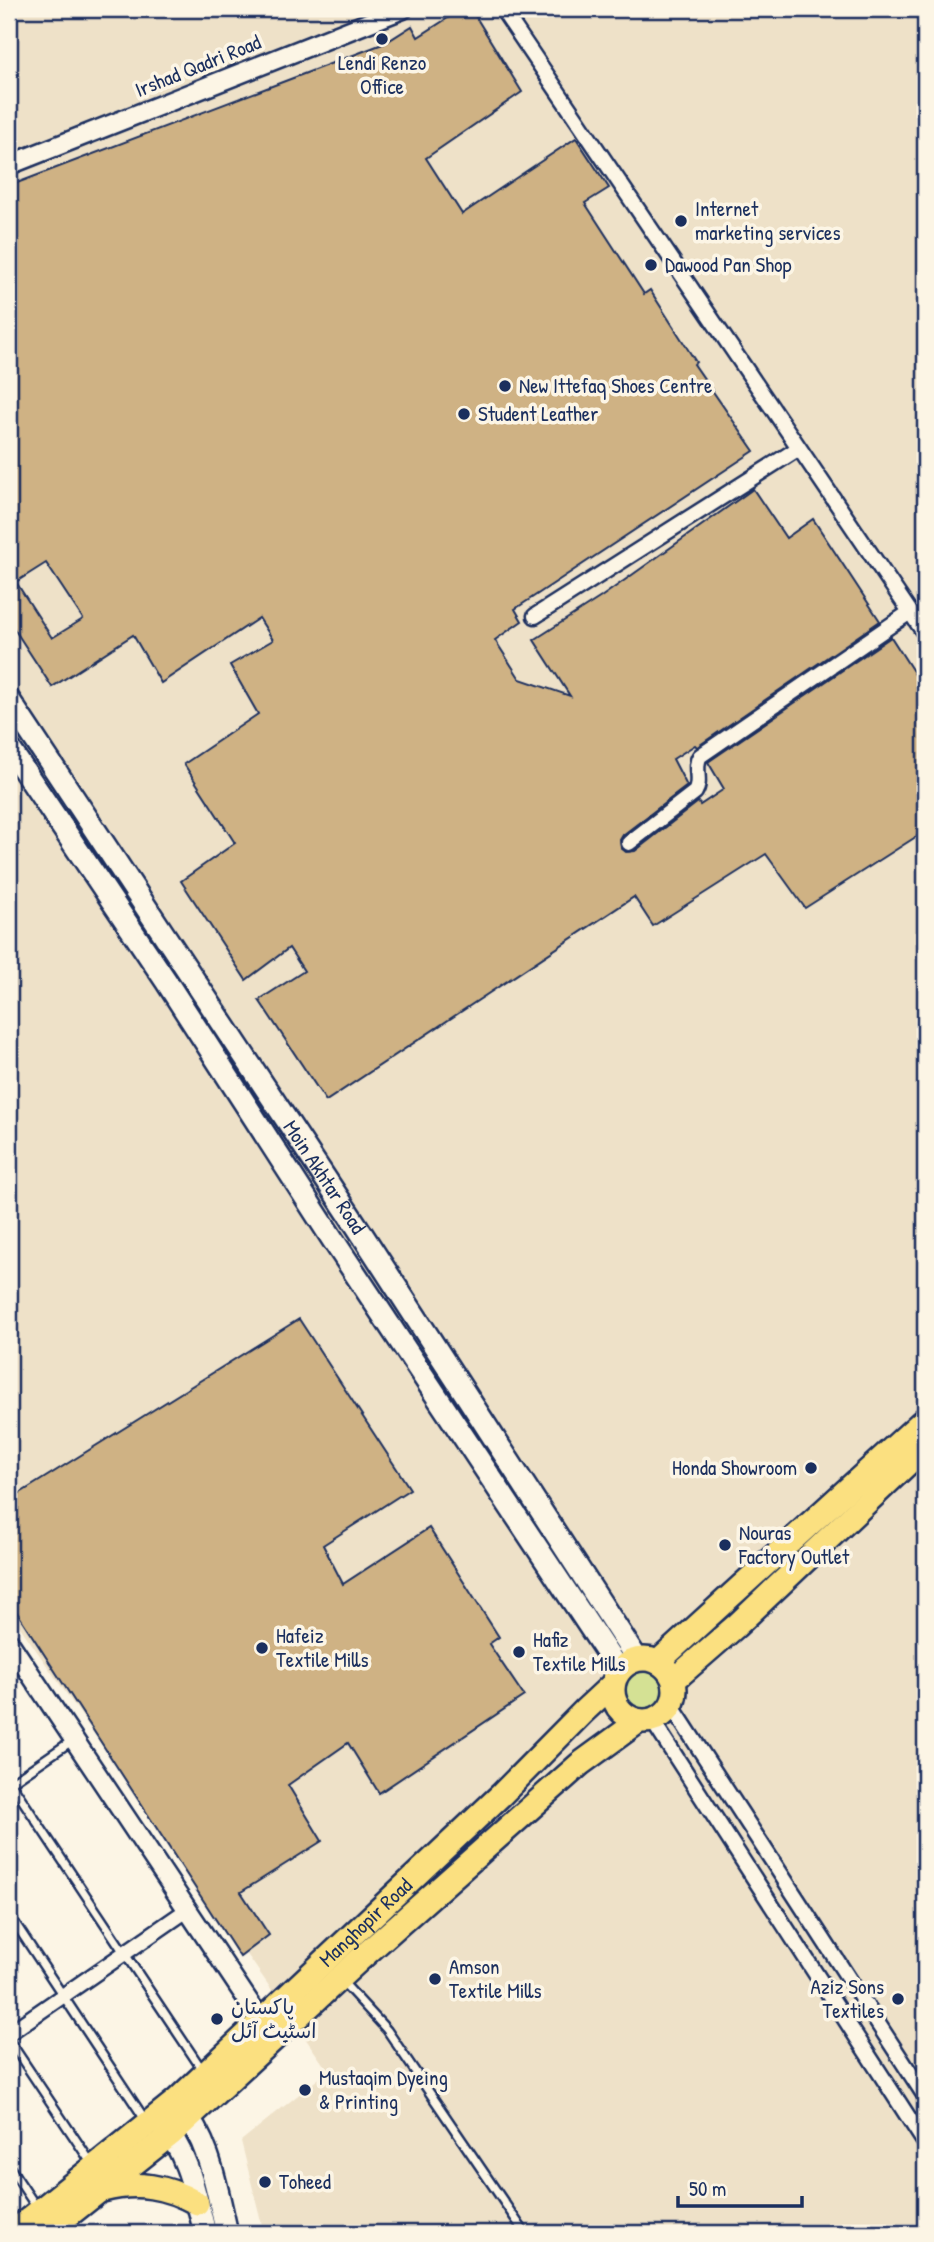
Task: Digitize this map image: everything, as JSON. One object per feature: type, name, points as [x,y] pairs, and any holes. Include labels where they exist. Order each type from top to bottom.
[{"type":"main road","name":"Moin Akhtar Road","points":[[9,700],[356,1225],[632,1669]]},
{"type":"main road","name":"Moin Akhtar Road","points":[[9,748],[166,981],[333,1240],[632,1669]]},
{"type":"main road","points":[[333,1240],[356,1225]]},
{"type":"main road","name":"Manghopir Road","points":[[183,2109],[206,2074],[501,1795],[568,1728],[632,1669],[925,1419]]},
{"type":"main road","points":[[674,1679],[736,1626],[925,1447]]},
{"type":"main road","points":[[632,1669],[667,1669],[674,1679],[675,1695],[663,1715],[645,1721],[631,1718],[619,1708],[615,1700],[632,1669]]},
{"type":"main road","name":"Manghopir Road","points":[[43,2222],[95,2167],[183,2109],[339,1979],[589,1756],[645,1721]]},
{"type":"main road","points":[[568,1728],[579,1727],[589,1734],[593,1745],[589,1756]]},
{"type":"main road","points":[[183,2109],[208,2154],[227,2233]]},
{"type":"main road","points":[[158,2126],[185,2159],[205,2233]]},
{"type":"main road","name":"Manghopir Road","points":[[12,2233],[43,2222],[99,2191],[158,2126]]},
{"type":"main road","points":[[99,2191],[140,2185],[170,2190],[197,2203]]},
{"type":"street","name":"Irshad Qadri Road","points":[[9,165],[403,9]]},
{"type":"street","points":[[502,9],[925,634]]},
{"type":"street","points":[[535,616],[799,448]]},
{"type":"street","points":[[629,843],[695,792],[698,787],[696,762],[700,756],[910,612]]},
{"type":"street","points":[[9,1642],[261,2020]]},
{"type":"street","points":[[671,1705],[925,2095]]},
{"type":"street","points":[[645,1721],[925,2143]]},
{"type":"street","points":[[9,2034],[187,1910]]},
{"type":"lane","points":[[74,1739],[9,1782],[206,2074]]},
{"type":"lane","points":[[9,1914],[64,1997],[158,2126]]},
{"type":"lane","points":[[323,1962],[387,2029],[525,2233]]},
{"type":"lane","points":[[9,2040],[95,2167]]},
{"type":"lane","points":[[9,2166],[43,2222]]},
{"type":"shaded area","points":[[9,9],[925,9],[925,2233],[264,2233],[241,2141],[328,2071],[9,1611]]},
{"type":"green space","points":[[643,1668],[652,1669],[659,1674],[664,1681],[664,1699],[659,1706],[652,1711],[643,1712],[634,1711],[627,1706],[622,1699],[621,1690],[622,1681],[627,1674],[634,1669]]},
{"type":"building","points":[[462,9],[471,9],[522,92],[426,158],[462,214],[576,138],[609,188],[585,203],[644,294],[650,290],[696,362],[694,364],[754,451],[515,609],[522,621],[495,640],[520,679],[570,696],[534,640],[601,597],[753,489],[786,538],[813,519],[880,621],[697,747],[695,745],[673,759],[687,786],[623,835],[620,840],[621,848],[626,852],[635,851],[698,802],[700,805],[724,789],[708,762],[891,637],[925,690],[925,831],[805,908],[766,854],[653,926],[634,897],[326,1101],[259,1000],[304,971],[289,948],[246,980],[181,881],[235,843],[184,764],[258,714],[230,665],[273,640],[259,618],[161,683],[133,635],[52,687],[9,621],[9,186],[385,43],[412,26],[418,37]],"holes":[[[46,563],[83,619],[52,638],[16,582]]]},
{"type":"building","name":"Hafeiz Textile Mills","points":[[299,1319],[410,1489],[323,1545],[343,1584],[429,1528],[499,1637],[489,1644],[524,1696],[379,1793],[348,1743],[288,1785],[322,1841],[241,1892],[269,1935],[240,1957],[9,1600],[9,1500]]},
{"type":"place","name":"Lendi Renzo Office","points":[[382,39]]},
{"type":"place","name":"Internet marketing services","points":[[681,221]]},
{"type":"place","name":"Dawood Pan Shop","points":[[651,265]]},
{"type":"place","name":"New Ittefaq Shoes Centre","points":[[505,386]]},
{"type":"place","name":"Student Leather","points":[[464,414]]},
{"type":"place","name":"Honda Showroom","points":[[811,1468]]},
{"type":"place","name":"Nouras Factory Outlet","points":[[725,1545]]},
{"type":"place","name":"Hafeiz Textile Mills","points":[[262,1648]]},
{"type":"place","name":"Hafiz Textile Mills","points":[[519,1652]]},
{"type":"place","name":"Amson Textile Mills","points":[[435,1979]]},
{"type":"place","name":"Aziz Sons Textiles","points":[[898,1999]]},
{"type":"place","name":"پاکستان اسٹیٹ آئل","points":[[217,2019]]},
{"type":"place","name":"Mustaqim Dyeing & Printing","points":[[305,2090]]},
{"type":"place","name":"Toheed","points":[[265,2182]]}]
